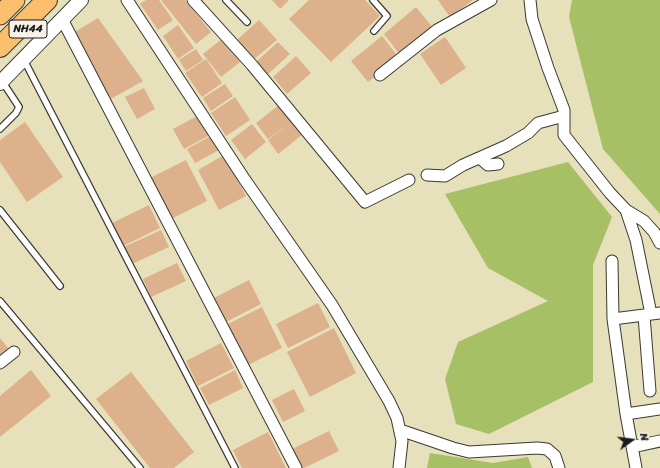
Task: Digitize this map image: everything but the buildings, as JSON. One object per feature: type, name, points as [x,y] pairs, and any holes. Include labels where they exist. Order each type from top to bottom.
[{"type":"highway","name":"NH44","points":[[0,15],[15,0]]},
{"type":"highway","points":[[0,28],[28,0]]},
{"type":"highway","points":[[0,47],[47,0]]},
{"type":"highway","name":"NH44","points":[[0,57],[57,0]]},
{"type":"street","points":[[1,82],[82,0]]},
{"type":"street","points":[[127,0],[245,180],[332,304],[389,401],[397,418],[402,441],[399,468]]},
{"type":"street","points":[[193,0],[252,64],[366,202],[409,180]]},
{"type":"street","points":[[380,75],[437,30],[491,0]]},
{"type":"street","points":[[530,0],[532,19],[564,110],[564,135],[610,193],[626,210],[644,221],[654,232],[660,243]]},
{"type":"street","points":[[62,19],[296,468]]},
{"type":"street","points":[[427,175],[445,176],[463,165],[512,143],[528,133],[538,123],[564,116]]},
{"type":"street","points":[[480,158],[488,165],[498,164]]},
{"type":"street","points":[[626,210],[636,240],[652,314],[650,391]]},
{"type":"street","points":[[612,261],[614,319],[626,414],[636,468]]},
{"type":"street","points":[[614,319],[652,314]]},
{"type":"street","points":[[0,363],[14,352]]},
{"type":"street","points":[[626,414],[660,409]]},
{"type":"street","points":[[400,430],[469,452],[538,448],[547,449],[555,456],[559,468]]},
{"type":"street","points":[[632,447],[660,441]]},
{"type":"lane","points":[[226,0],[247,22]]},
{"type":"lane","points":[[373,0],[387,16],[374,31]]},
{"type":"lane","points":[[24,59],[235,468]]},
{"type":"lane","points":[[0,129],[16,113],[19,107],[1,82]]},
{"type":"lane","points":[[0,210],[60,286]]},
{"type":"lane","points":[[0,301],[140,468]]},
{"type":"green space","points":[[572,0],[660,0],[660,214],[603,149],[569,17]]},
{"type":"green space","points":[[568,162],[612,217],[593,265],[593,382],[489,434],[456,424],[445,379],[458,342],[548,301],[488,268],[445,194]]},
{"type":"green space","points":[[430,453],[493,463],[528,457],[532,468],[427,468]]}]
